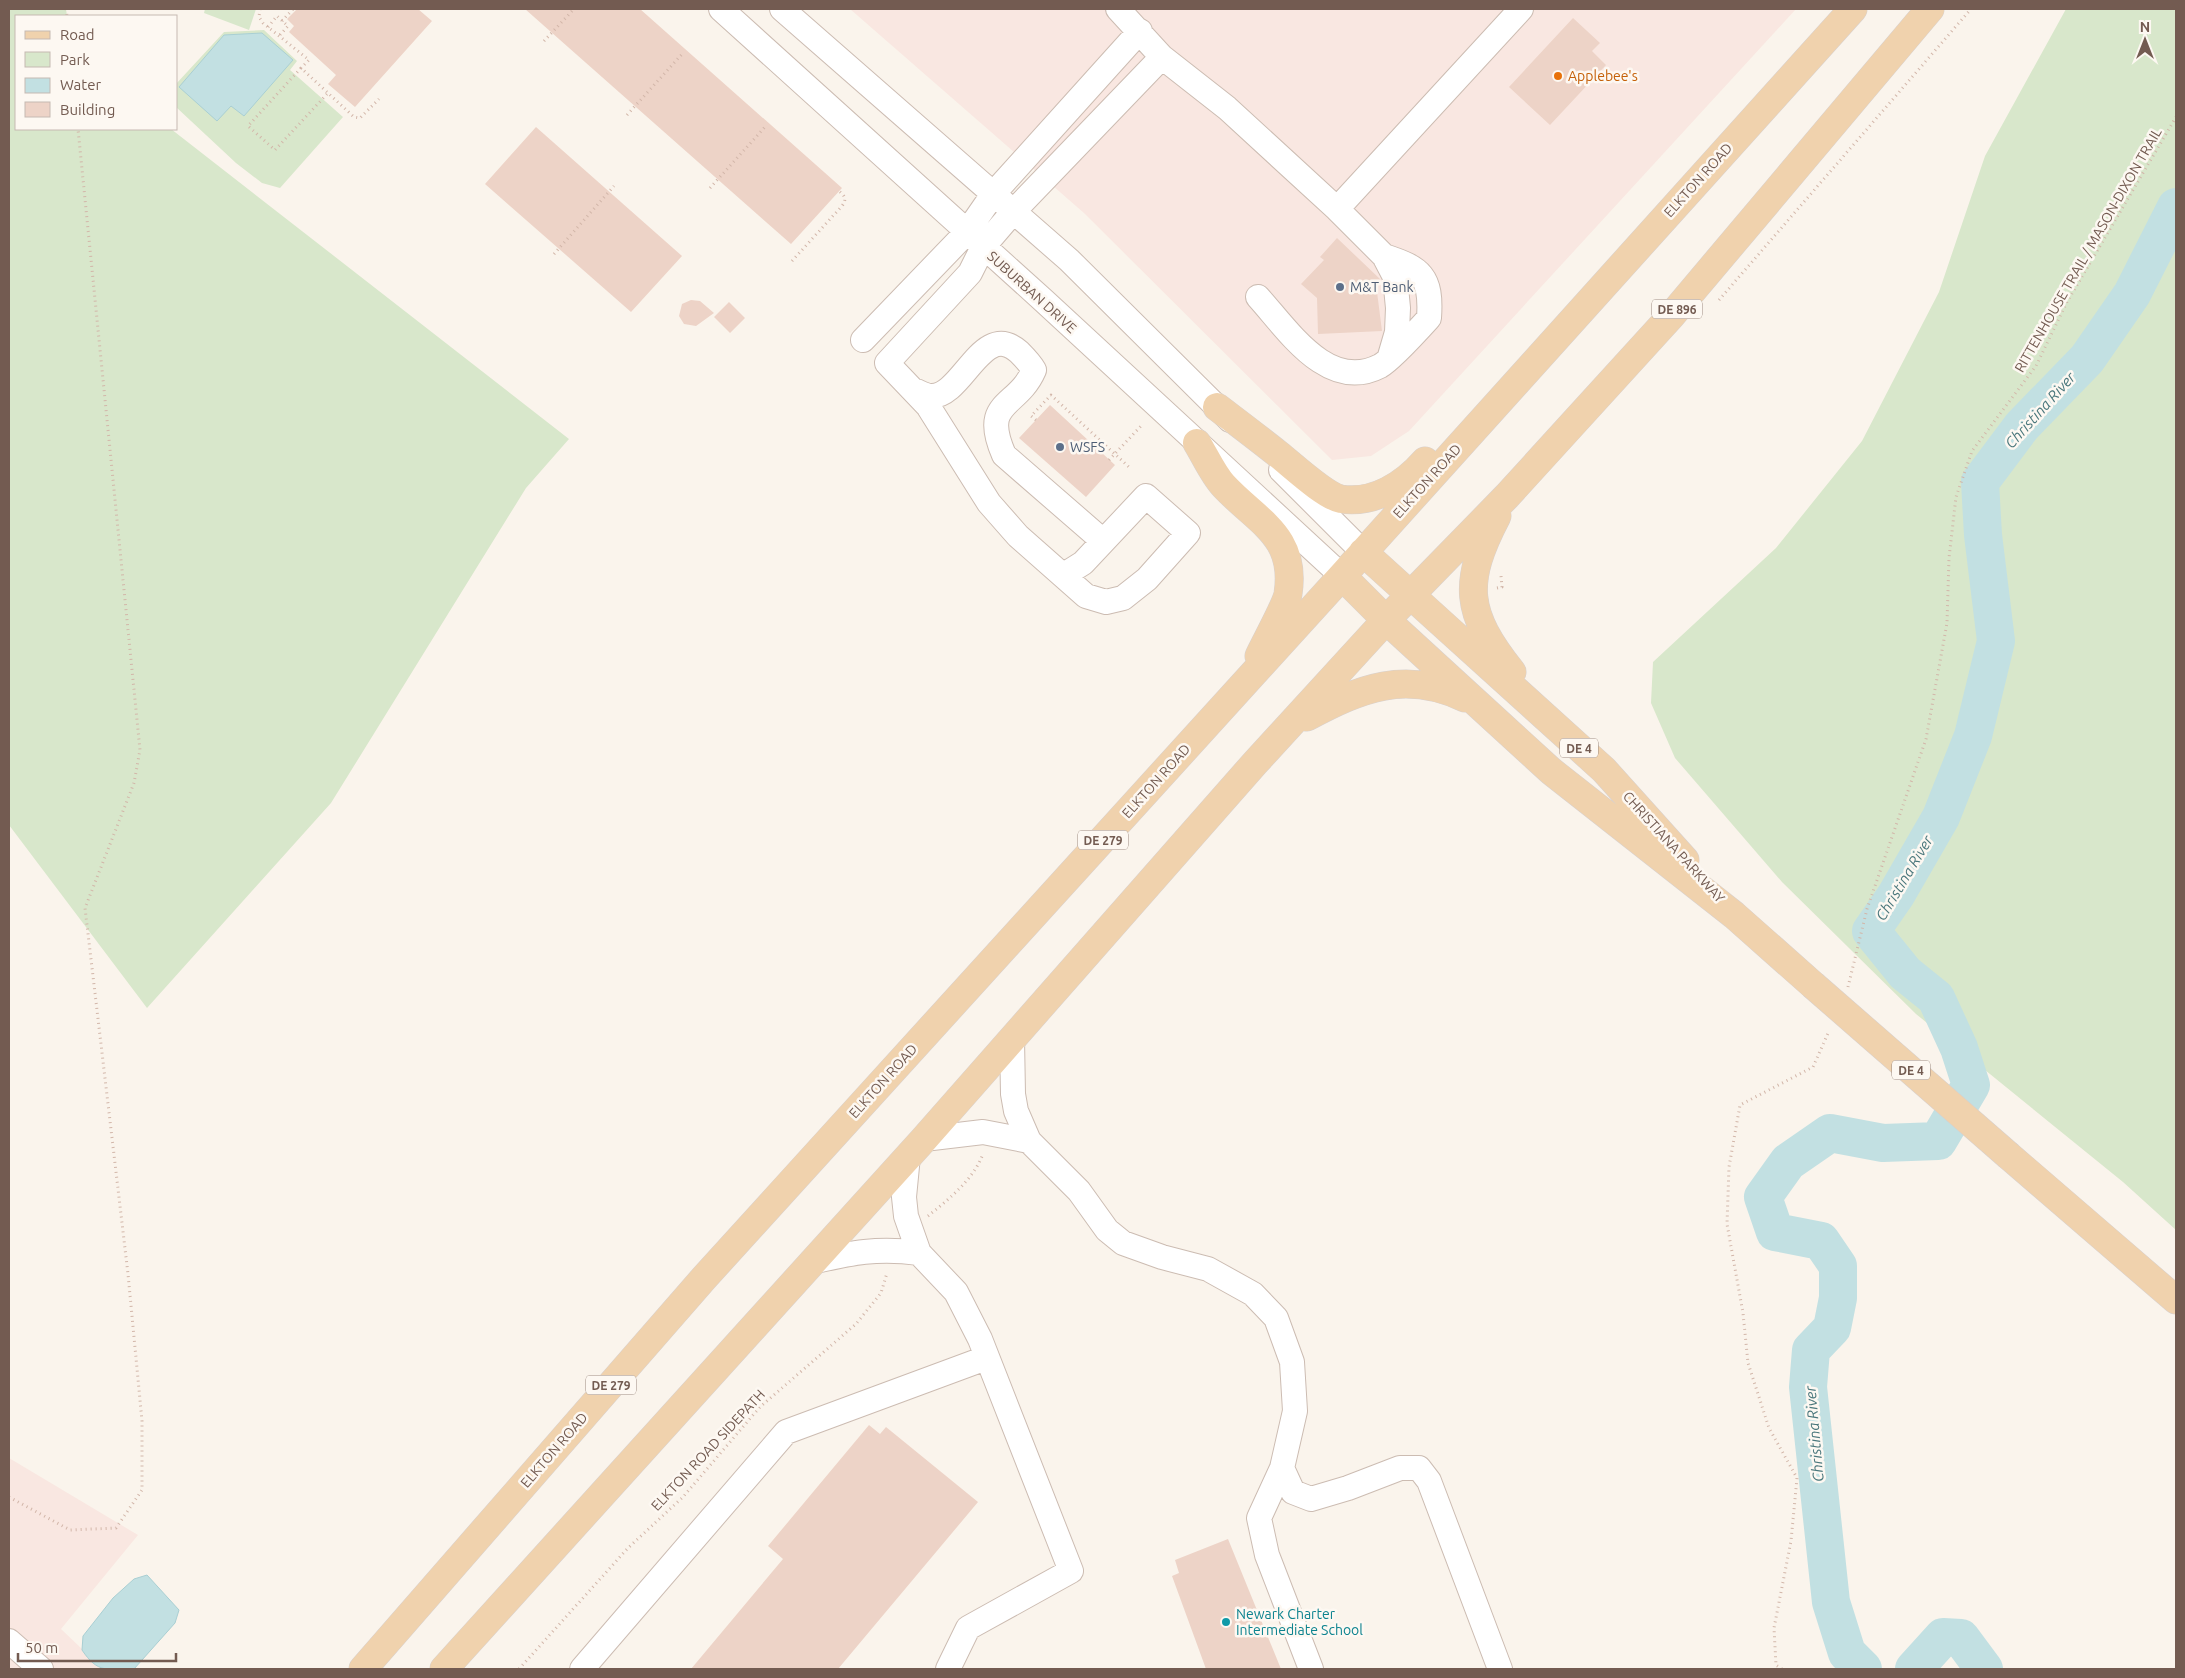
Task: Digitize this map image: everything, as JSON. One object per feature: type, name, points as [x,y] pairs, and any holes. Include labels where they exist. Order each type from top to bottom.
[{"type":"main road","name":"ELKTON ROAD","points":[[363,1669],[710,1271],[1249,679],[1853,9]]},
{"type":"main road","name":"DE 896","points":[[1409,596],[1508,496],[1672,314],[1930,9]]},
{"type":"main road","points":[[1217,407],[1319,487],[1340,499],[1370,498],[1387,492],[1410,477],[1517,357],[1555,339]]},
{"type":"main road","points":[[1197,443],[1222,484],[1272,529],[1282,543],[1289,565],[1288,596],[1249,679]]},
{"type":"main road","points":[[1508,496],[1484,543],[1475,568],[1472,586],[1474,606],[1488,640],[1553,724]]},
{"type":"main road","name":"CHRISTIANA PARKWAY","points":[[1363,552],[1409,596],[1604,770],[1734,915]]},
{"type":"main road","name":"CHRISTIANA PARKWAY","points":[[1342,576],[1386,620],[1551,771],[1734,915]]},
{"type":"main road","points":[[444,1669],[758,1324],[811,1262],[916,1147],[1288,728],[1409,596]]},
{"type":"main road","points":[[1288,728],[1349,695],[1384,686],[1410,684],[1433,687],[1478,704]]},
{"type":"main road","name":"DE 4","points":[[1734,915],[2176,1300]]},
{"type":"street","name":"SUBURBAN DRIVE","points":[[721,9],[1342,576]]},
{"type":"street","points":[[782,9],[1069,260],[1363,552]]},
{"type":"street","points":[[1118,9],[1162,57],[1227,108],[1337,209],[1384,256],[1394,277],[1398,308],[1397,332],[1390,356]]},
{"type":"street","points":[[1337,209],[1521,9]]},
{"type":"street","points":[[1064,575],[1083,563],[1146,496],[1188,532],[1146,579],[1123,598],[1106,602],[1086,596],[1018,536],[989,503],[928,406],[916,391],[887,363],[970,273],[975,240],[994,193],[1140,31]]},
{"type":"street","points":[[863,340],[975,240],[1013,212],[1162,57]]},
{"type":"street","points":[[1258,298],[1323,365],[1351,373],[1369,371],[1382,365],[1429,318],[1430,300],[1424,279],[1413,265],[1384,256]]},
{"type":"street","points":[[916,391],[931,396],[944,393],[984,351],[998,344],[1012,346],[1029,362],[1034,370],[1030,379],[1003,406],[995,421],[996,437],[1004,455],[1103,541]]},
{"type":"street","points":[[1012,1038],[1013,1094],[1016,1111],[1029,1141],[1079,1191],[1108,1230],[1123,1243],[1162,1257],[1208,1269],[1253,1294],[1276,1318],[1292,1362],[1294,1411],[1282,1468],[1259,1518],[1267,1555],[1311,1669]]},
{"type":"street","points":[[948,1669],[968,1628],[1071,1572],[980,1339],[956,1292],[919,1253],[906,1216],[904,1197],[916,1147],[984,1132],[1029,1141]]},
{"type":"street","points":[[811,1262],[862,1250],[898,1250],[919,1253]]},
{"type":"street","points":[[582,1669],[786,1432],[986,1358]]},
{"type":"street","points":[[1282,1468],[1293,1492],[1311,1499],[1348,1488],[1400,1468],[1418,1468],[1429,1481],[1500,1669]]},
{"type":"street","points":[[9,1641],[41,1669]]},
{"type":"path","points":[[260,9],[259,17],[267,27],[309,60],[248,126],[275,150],[328,93]]},
{"type":"path","points":[[282,20],[292,9]]},
{"type":"path","points":[[544,42],[574,9]]},
{"type":"path","points":[[267,27],[277,16],[288,26],[279,36]]},
{"type":"path","points":[[627,115],[684,53]]},
{"type":"path","points":[[301,68],[354,117],[360,118],[379,99]]},
{"type":"path","name":"RITTENHOUSE TRAIL / MASON-DIXON TRAIL","points":[[1844,996],[1852,979],[1867,909],[1926,739],[1947,623],[1949,558],[1956,497],[1972,450],[2036,366],[2067,302],[2176,117]]},
{"type":"path","points":[[710,188],[765,127]]},
{"type":"path","points":[[9,1496],[70,1530],[116,1528],[142,1490],[142,1421],[136,1353],[84,908],[134,783],[140,750],[78,130]]},
{"type":"path","points":[[554,254],[614,186]]},
{"type":"path","points":[[792,261],[846,201],[845,196],[839,191]]},
{"type":"path","points":[[1036,420],[1032,416],[1051,395],[1130,468]]},
{"type":"path","points":[[1109,460],[1141,426]]},
{"type":"path","points":[[1782,1669],[1776,1665],[1774,1628],[1791,1541],[1797,1478],[1769,1428],[1748,1363],[1743,1313],[1727,1224],[1729,1167],[1740,1105],[1813,1067],[1832,1023]]},
{"type":"path","points":[[926,1218],[955,1193],[974,1172],[983,1155],[983,1150]]},
{"type":"path","name":"ELKTON ROAD SIDEPATH","points":[[519,1669],[628,1548],[683,1497],[760,1407],[856,1324],[881,1293],[888,1269]]},
{"type":"shaded area","points":[[850,9],[1796,9],[1409,431],[1371,456],[1332,460],[1084,213]]},
{"type":"shaded area","points":[[9,1458],[138,1535],[61,1629],[103,1669],[9,1669]]},
{"type":"green space","points":[[9,9],[66,9],[67,15],[15,15],[15,130],[172,130],[569,439],[526,488],[331,803],[147,1008],[9,825]]},
{"type":"green space","points":[[205,9],[256,9],[249,30],[204,13]]},
{"type":"green space","points":[[2066,9],[2176,9],[2176,1230],[2123,1182],[1916,1014],[1782,882],[1675,758],[1651,703],[1653,662],[1776,548],[1862,441],[1939,292],[1985,156]]},
{"type":"green space","points":[[264,30],[297,61],[290,70],[343,117],[280,188],[262,183],[236,163],[178,109],[178,82],[224,32]]},
{"type":"water","points":[[262,33],[293,60],[244,116],[231,106],[217,121],[179,87],[224,35]]},
{"type":"water","points":[[147,1575],[179,1610],[175,1623],[134,1669],[104,1669],[98,1667],[82,1650],[83,1636],[113,1598],[134,1579]]},
{"type":"building","points":[[297,9],[418,9],[432,21],[355,107],[328,84],[336,75],[289,32],[294,26],[287,19]]},
{"type":"building","points":[[525,9],[640,9],[842,188],[791,244]]},
{"type":"building","name":"Applebee's","points":[[1573,18],[1600,43],[1592,51],[1606,65],[1550,125],[1509,87]]},
{"type":"building","points":[[536,127],[682,256],[631,312],[485,184]]},
{"type":"building","name":"M&T Bank","points":[[1337,238],[1380,279],[1376,284],[1382,331],[1318,334],[1317,298],[1301,284],[1324,260],[1320,257]]},
{"type":"building","points":[[691,300],[700,301],[714,313],[696,326],[684,324],[679,316],[682,304]]},
{"type":"building","points":[[729,302],[745,318],[730,333],[714,317]]},
{"type":"building","points":[[1050,405],[1115,465],[1086,497],[1019,438]]},
{"type":"building","points":[[869,1425],[880,1434],[886,1427],[978,1502],[838,1669],[691,1669],[783,1559],[768,1546]]},
{"type":"building","name":"Newark Charter Intermediate School","points":[[1228,1539],[1281,1669],[1206,1669],[1172,1576],[1179,1573],[1175,1560]]},
{"type":"waterway","name":"Christina River","points":[[1863,1669],[1847,1653],[1831,1602],[1808,1387],[1811,1350],[1832,1328],[1838,1298],[1838,1266],[1821,1241],[1775,1232],[1763,1197],[1788,1162],[1830,1133],[1883,1143],[1938,1141],[1971,1085],[1959,1048],[1936,998],[1905,973],[1871,931],[1896,895],[1941,817],[1973,736],[1996,641],[1983,535],[1980,482],[2022,426],[2087,359],[2132,294],[2176,207]]},
{"type":"waterway","name":"Christina River","points":[[1914,1669],[1943,1637],[1961,1638],[1984,1669]]},
{"type":"place","name":"Applebee's","points":[[1558,76]]},
{"type":"place","name":"M&T Bank","points":[[1340,287]]},
{"type":"place","name":"WSFS","points":[[1060,447]]},
{"type":"place","name":"Newark Charter Intermediate School","points":[[1226,1622]]}]
